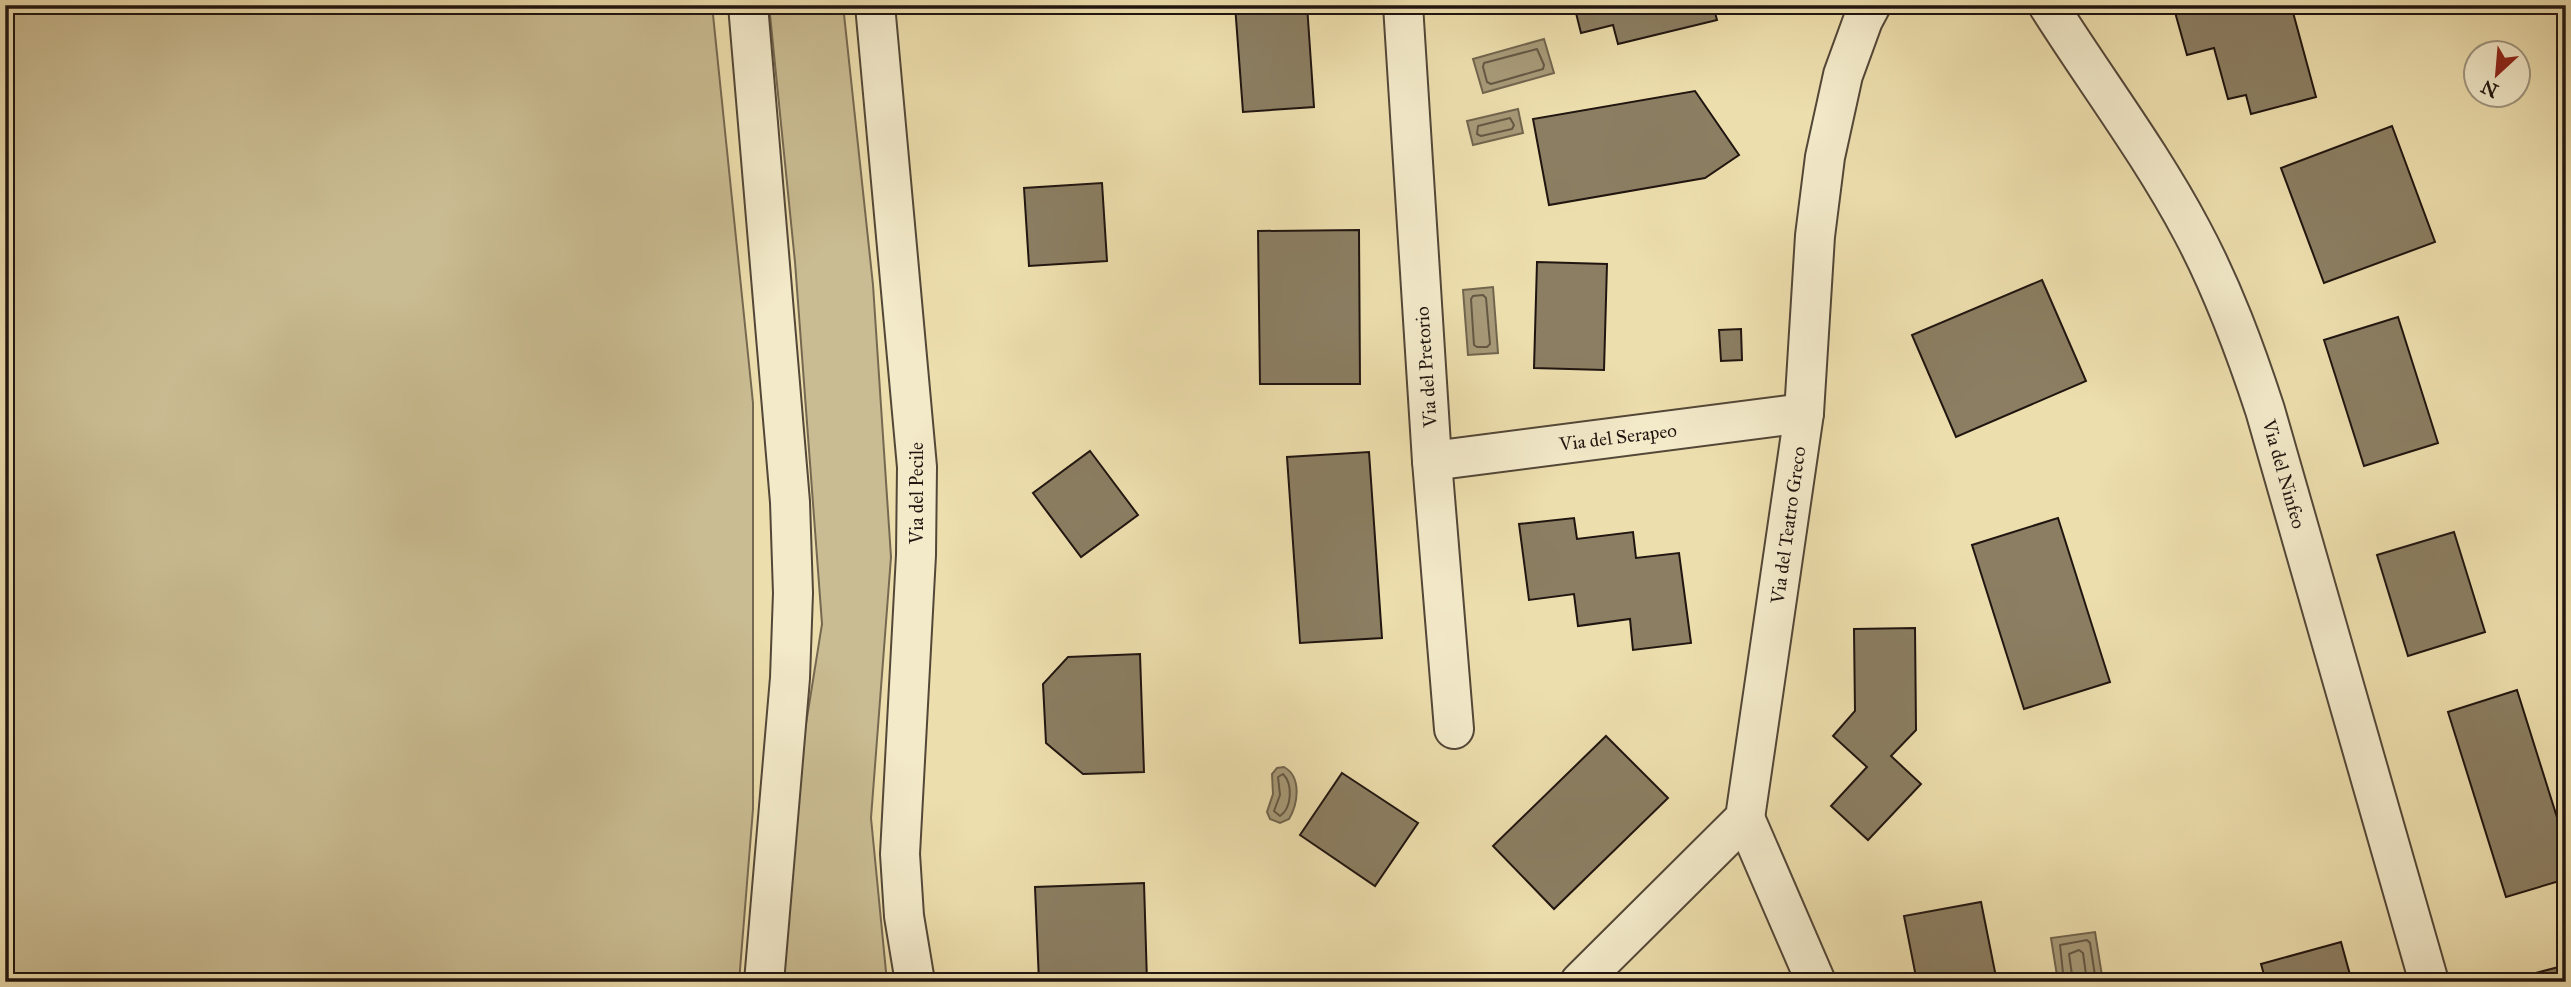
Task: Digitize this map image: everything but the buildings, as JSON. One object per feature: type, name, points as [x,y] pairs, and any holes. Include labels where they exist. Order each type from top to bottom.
[{"type":"street","points":[[748,5],[790,502],[793,593],[790,678],[764,982]]},
{"type":"street","name":"Via del Pecile","points":[[876,5],[918,467],[900,854],[904,916],[915,982]]},
{"type":"street","name":"Via del Pretorio","points":[[1403,5],[1432,461],[1454,729]]},
{"type":"street","name":"Via del Teatro Greco","points":[[1745,818],[1804,413],[1815,236],[1825,157],[1843,75],[1871,5]]},
{"type":"street","name":"Via del Ninfeo","points":[[2048,5],[2182,213],[2238,331],[2272,432],[2428,982]]},
{"type":"street","name":"Via del Serapeo","points":[[1432,461],[1804,413]]},
{"type":"street","points":[[1580,982],[1745,818],[1816,982]]},
{"type":"shaded area","points":[[5,5],[712,5],[753,403],[753,809],[739,982],[5,982]]},
{"type":"shaded area","points":[[769,5],[843,5],[873,285],[891,557],[871,818],[887,982],[783,982],[790,824],[822,624],[795,262]]},
{"type":"water","points":[[1544,39],[1554,73],[1483,93],[1473,59]]},
{"type":"water","points":[[1518,109],[1523,133],[1473,145],[1467,121]]},
{"type":"water","points":[[1493,287],[1498,353],[1468,355],[1463,290]]},
{"type":"water","points":[[1284,767],[1294,777],[1297,791],[1295,806],[1289,819],[1280,823],[1270,819],[1267,812],[1273,794],[1272,774],[1277,768]]},
{"type":"water","points":[[2095,932],[2103,982],[2058,982],[2051,938]]}]
